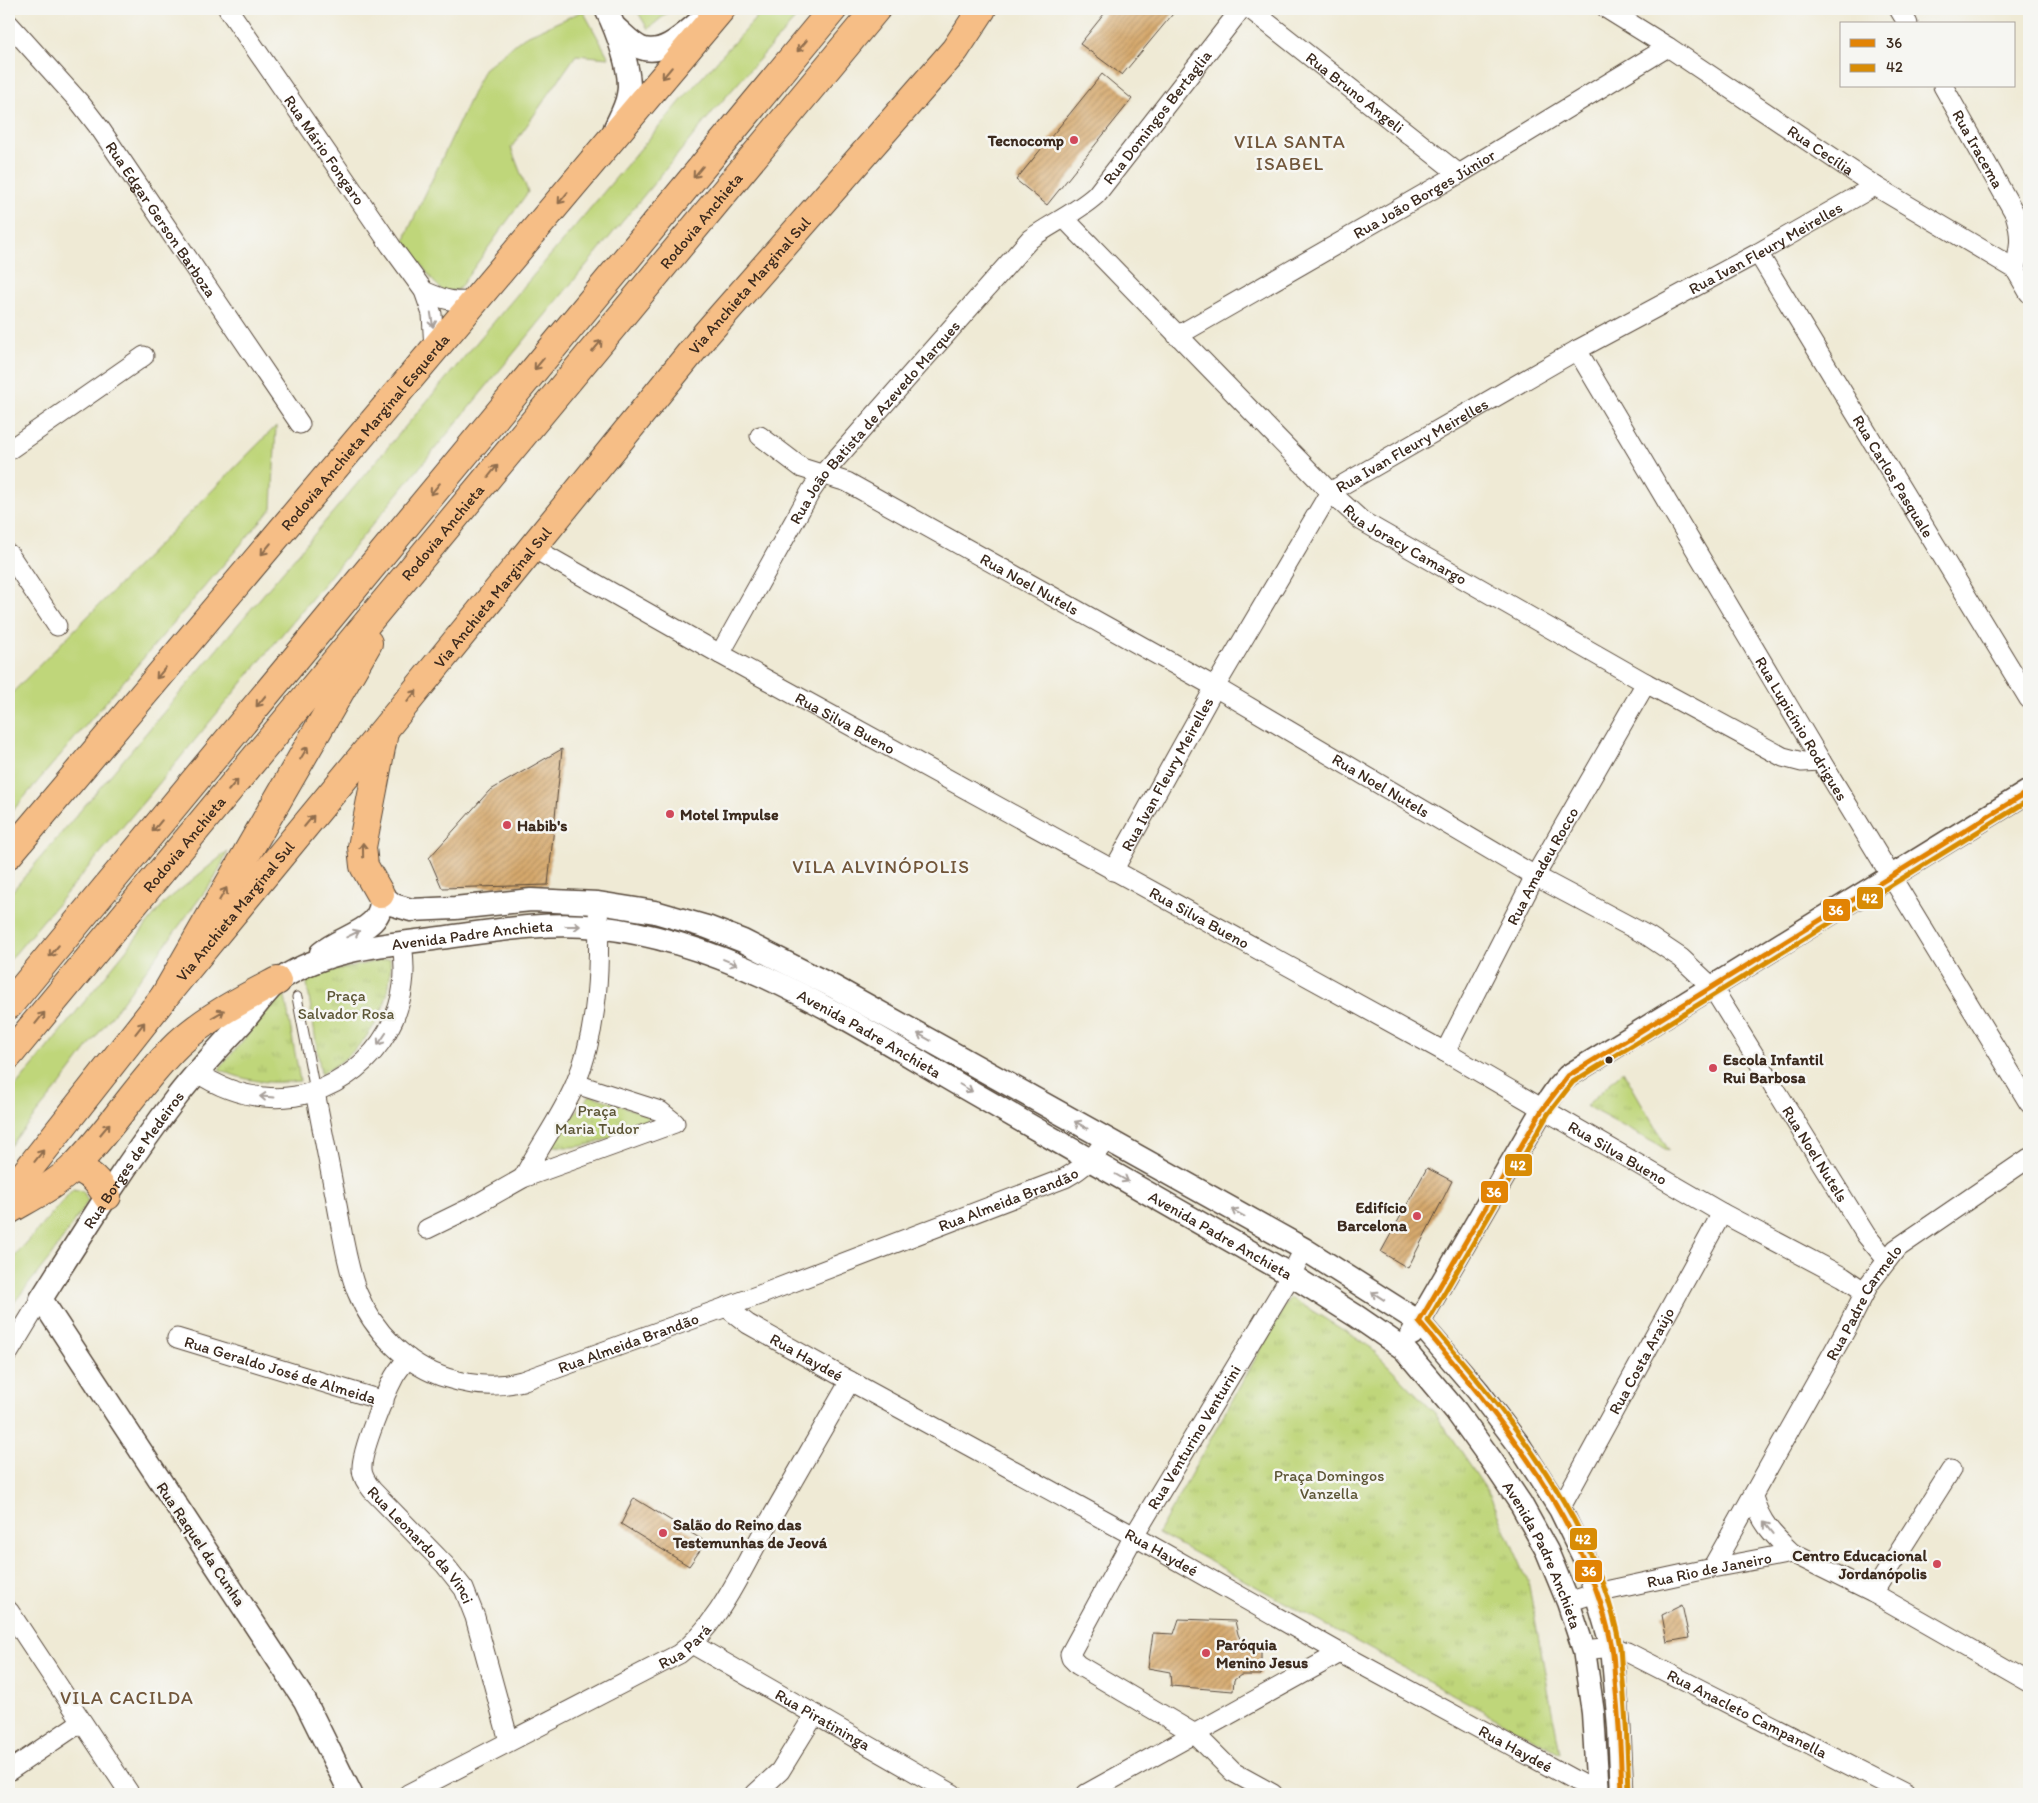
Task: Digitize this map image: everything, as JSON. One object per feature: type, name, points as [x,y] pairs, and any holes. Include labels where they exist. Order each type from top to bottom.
[{"type":"highway","name":"Rodovia Anchieta Marginal Esquerda","points":[[9,854],[721,9]]},
{"type":"highway","name":"Rodovia Anchieta","points":[[9,1006],[833,9]]},
{"type":"highway","name":"Rodovia Anchieta","points":[[9,1055],[405,580],[876,9]]},
{"type":"highway","name":"Via Anchieta Marginal Sul","points":[[9,1194],[164,997],[533,548],[706,334],[955,50],[982,9]]},
{"type":"highway","points":[[955,50],[1000,9]]},
{"type":"highway","points":[[164,997],[405,580]]},
{"type":"highway","points":[[380,894],[364,866],[362,846],[384,730]]},
{"type":"highway","points":[[9,1210],[40,1192],[74,1167],[179,1043],[214,1016],[287,989]]},
{"type":"highway","points":[[74,1167],[91,1175],[100,1184],[107,1196]]},
{"type":"street","name":"Rua Mário Fongaro","points":[[228,9],[385,238],[424,291]]},
{"type":"street","points":[[611,18],[640,47],[653,50],[669,45],[715,9]]},
{"type":"street","name":"Rua Domingos Bertaglia","points":[[1064,218],[1082,208],[1096,195],[1241,9]]},
{"type":"street","name":"Rua Bruno Angeli","points":[[1250,9],[1459,174]]},
{"type":"street","name":"Rua Cecília","points":[[1607,9],[1668,47],[1875,186],[2015,270],[2029,293]]},
{"type":"street","points":[[1899,9],[1907,22]]},
{"type":"street","points":[[606,147],[628,95],[629,80],[611,18]]},
{"type":"street","name":"Rua Edgar Gerson Barboza","points":[[9,24],[81,104],[101,130],[300,424]]},
{"type":"street","name":"Rua João Borges Júnior","points":[[1177,336],[1459,174],[1668,47]]},
{"type":"street","name":"Rua Iracema","points":[[1944,88],[2015,214],[2020,229],[2021,245],[2015,270]]},
{"type":"street","name":"Rua Ivan Fleury Meirelles","points":[[1113,871],[1215,687],[1330,492],[1577,350],[1758,253],[1875,186]]},
{"type":"street","name":"Rua Joracy Camargo","points":[[1064,218],[1330,492],[1362,521],[1646,683],[1783,757],[1802,762],[1821,760]]},
{"type":"street","name":"Rua João Batista de Azevedo Marques","points":[[720,654],[811,491],[822,475],[1030,239],[1046,227],[1064,218]]},
{"type":"street","name":"Rua Carlos Pasquale","points":[[1758,253],[2029,699]]},
{"type":"street","points":[[424,291],[442,300],[464,302],[476,300]]},
{"type":"street","points":[[424,291],[432,314],[434,350]]},
{"type":"street","name":"Rua Lupicínio Rodrigues","points":[[1577,350],[1821,760],[2029,1103]]},
{"type":"street","points":[[9,450],[144,356]]},
{"type":"street","name":"Rua Noel Nutels","points":[[760,436],[802,468],[847,482],[1215,687],[1535,876],[1648,936],[1681,958],[1712,987],[1866,1236],[1887,1260]]},
{"type":"street","name":"Rua Silva Bueno","points":[[533,548],[720,654],[1445,1052],[1722,1213],[1843,1277],[1865,1292]]},
{"type":"street","points":[[9,554],[57,626]]},
{"type":"street","name":"Rua Amadeu Rocco","points":[[1445,1052],[1535,876],[1646,683]]},
{"type":"street","points":[[1404,1349],[1542,1110],[1568,1076],[2029,791]]},
{"type":"street","points":[[313,961],[329,946],[366,927],[375,920],[382,907],[380,894]]},
{"type":"street","name":"Avenida Padre Anchieta","points":[[380,894],[394,905],[406,909],[455,908],[530,900],[598,904],[655,912],[743,941],[834,986],[1304,1249],[1419,1322],[1478,1391],[1519,1445],[1560,1509],[1584,1558],[1612,1648],[1619,1727],[1622,1794]]},
{"type":"street","points":[[522,1178],[576,1084],[586,1051],[593,1016],[599,958],[598,904]]},
{"type":"street","points":[[196,1072],[212,1082],[247,1095],[279,1098],[315,1092],[346,1077],[361,1065],[385,1037],[399,1006],[403,985],[404,963],[402,943],[404,937],[411,929],[444,916],[455,908]]},
{"type":"street","name":"Avenida Padre Anchieta","points":[[287,989],[313,961],[334,955],[402,943],[534,927],[599,927],[640,934],[688,946],[773,981],[855,1025],[1291,1275],[1404,1349],[1456,1411],[1521,1504],[1547,1551],[1568,1602],[1584,1650],[1593,1713],[1598,1794]]},
{"type":"street","name":"Rua Borges de Medeiros","points":[[9,1352],[107,1196],[156,1124],[196,1072],[255,1010],[287,989]]},
{"type":"street","points":[[427,1228],[470,1208],[522,1178],[674,1123],[660,1111],[576,1084]]},
{"type":"street","name":"Rua Almeida Brandão","points":[[315,1092],[343,1238],[358,1292],[378,1327],[391,1343],[408,1358],[427,1370],[457,1381],[488,1386],[510,1384],[726,1307],[1065,1178],[1081,1169],[1091,1160],[1106,1139]]},
{"type":"street","name":"Rua Padre Carmelo","points":[[1712,1568],[1849,1324],[1865,1292],[1887,1260],[1907,1240],[2029,1158]]},
{"type":"street","name":"Rua Costa Araújo","points":[[1560,1509],[1722,1213]]},
{"type":"street","name":"Rua Venturino Venturini","points":[[1195,1734],[1078,1665],[1071,1658],[1073,1649],[1134,1536],[1291,1275],[1304,1249]]},
{"type":"street","name":"Rua Raquel da Cunha","points":[[41,1299],[305,1702],[351,1794]]},
{"type":"street","name":"Rua Haydeé","points":[[726,1307],[748,1324],[850,1381],[1134,1536],[1340,1653],[1598,1794]]},
{"type":"street","name":"Rua Geraldo José de Almeida","points":[[177,1338],[384,1401]]},
{"type":"street","name":"Rua Leonardo da Vinci","points":[[408,1358],[395,1375],[364,1454],[362,1466],[364,1478],[379,1498],[445,1565],[464,1589],[475,1617],[509,1741]]},
{"type":"street","name":"Rua Pará","points":[[408,1794],[679,1654],[692,1644],[703,1633],[729,1592],[850,1381]]},
{"type":"street","points":[[1873,1593],[1951,1470]]},
{"type":"street","points":[[1753,1497],[1762,1521],[1771,1533],[1792,1553]]},
{"type":"street","name":"Rua Rio de Janeiro","points":[[1568,1602],[1712,1568],[1792,1553],[1873,1593],[2029,1682]]},
{"type":"street","points":[[9,1611],[130,1794]]},
{"type":"street","name":"Rua Piratininga","points":[[692,1644],[953,1794]]},
{"type":"street","name":"Rua Anacleto Campanella","points":[[1584,1650],[1612,1648],[1627,1652],[1906,1794]]},
{"type":"street","points":[[1086,1794],[1340,1653]]},
{"type":"street","points":[[755,1794],[780,1771],[815,1714]]},
{"type":"street","points":[[9,1771],[81,1722]]},
{"type":"street","points":[[1195,1734],[1233,1772],[1273,1794]]},
{"type":"lane","points":[[287,989],[315,1092]]},
{"type":"green space","points":[[636,9],[672,9],[648,29]]},
{"type":"green space","points":[[764,9],[804,9],[716,108],[152,792],[9,961],[9,895],[686,95]]},
{"type":"green space","points":[[583,11],[609,58],[576,55],[511,148],[528,192],[458,290],[443,291],[405,243],[407,233],[484,69],[524,37]]},
{"type":"green space","points":[[276,426],[272,508],[9,815],[9,696]]},
{"type":"green space","points":[[228,851],[215,878],[56,1090],[9,1147],[9,1095],[165,902]]},
{"type":"green space","name":"Praça Salvador Rosa","points":[[390,958],[390,977],[387,994],[382,1011],[374,1026],[351,1053],[337,1065],[321,1074],[306,977]]},
{"type":"green space","name":"Praça Salvador Rosa","points":[[284,991],[300,1081],[258,1081],[239,1077],[219,1069]]},
{"type":"green space","points":[[1623,1071],[1669,1151],[1586,1106]]},
{"type":"green space","name":"Praça Maria Tudor","points":[[590,1095],[650,1116],[646,1123],[599,1142],[575,1147],[549,1145]]},
{"type":"green space","points":[[73,1189],[83,1191],[88,1201],[51,1256],[9,1309],[9,1263]]},
{"type":"green space","name":"Praça Domingos Vanzella","points":[[1290,1297],[1369,1346],[1434,1412],[1490,1495],[1528,1581],[1560,1753],[1158,1533]]},
{"type":"building","points":[[1108,9],[1177,9],[1122,75],[1080,44]]},
{"type":"building","name":"Tecnocomp","points":[[1102,74],[1132,99],[1047,205],[1016,180]]},
{"type":"building","name":"Habib's","points":[[562,749],[548,885],[442,888],[429,858],[489,791]]},
{"type":"building","name":"Edifício Barcelona","points":[[1427,1168],[1452,1181],[1408,1268],[1381,1252]]},
{"type":"building","name":"Salão do Reino das Testemunhas de Jeová","points":[[634,1498],[706,1542],[689,1566],[621,1524]]},
{"type":"building","points":[[1682,1605],[1689,1638],[1667,1642],[1662,1615]]},
{"type":"building","name":"Paróquia Menino Jesus","points":[[1179,1619],[1235,1621],[1243,1645],[1261,1645],[1261,1675],[1241,1675],[1234,1680],[1233,1691],[1171,1686],[1170,1672],[1148,1668],[1153,1633],[1174,1634]]},
{"type":"transit line","name":"36","points":[[1622,1794],[1619,1723],[1612,1647],[1600,1601],[1583,1556],[1561,1514],[1509,1434],[1480,1395],[1419,1322],[1542,1110],[1568,1076],[2029,791]]},
{"type":"transit line","name":"42","points":[[1629,1794],[1620,1647],[1609,1601],[1592,1557],[1571,1514],[1546,1472],[1489,1394],[1428,1321],[1548,1114],[1573,1082],[2029,800]]},
{"type":"place","name":"Tecnocomp","points":[[1074,140]]},
{"type":"place","name":"Motel Impulse","points":[[670,814]]},
{"type":"place","name":"Habib's","points":[[507,825]]},
{"type":"place","name":"Escola Infantil Rui Barbosa","points":[[1713,1068]]},
{"type":"place","name":"Edifício Barcelona","points":[[1417,1216]]},
{"type":"place","name":"Salão do Reino das Testemunhas de Jeová","points":[[663,1533]]},
{"type":"place","name":"Centro Educacional Jordanópolis","points":[[1937,1564]]},
{"type":"place","name":"Paróquia Menino Jesus","points":[[1206,1653]]},
{"type":"district","name":"VILA SANTA ISABEL","points":[[1290,152]]},
{"type":"district","name":"VILA ALVINÓPOLIS","points":[[881,866]]},
{"type":"district","name":"VILA CACILDA","points":[[127,1697]]}]
